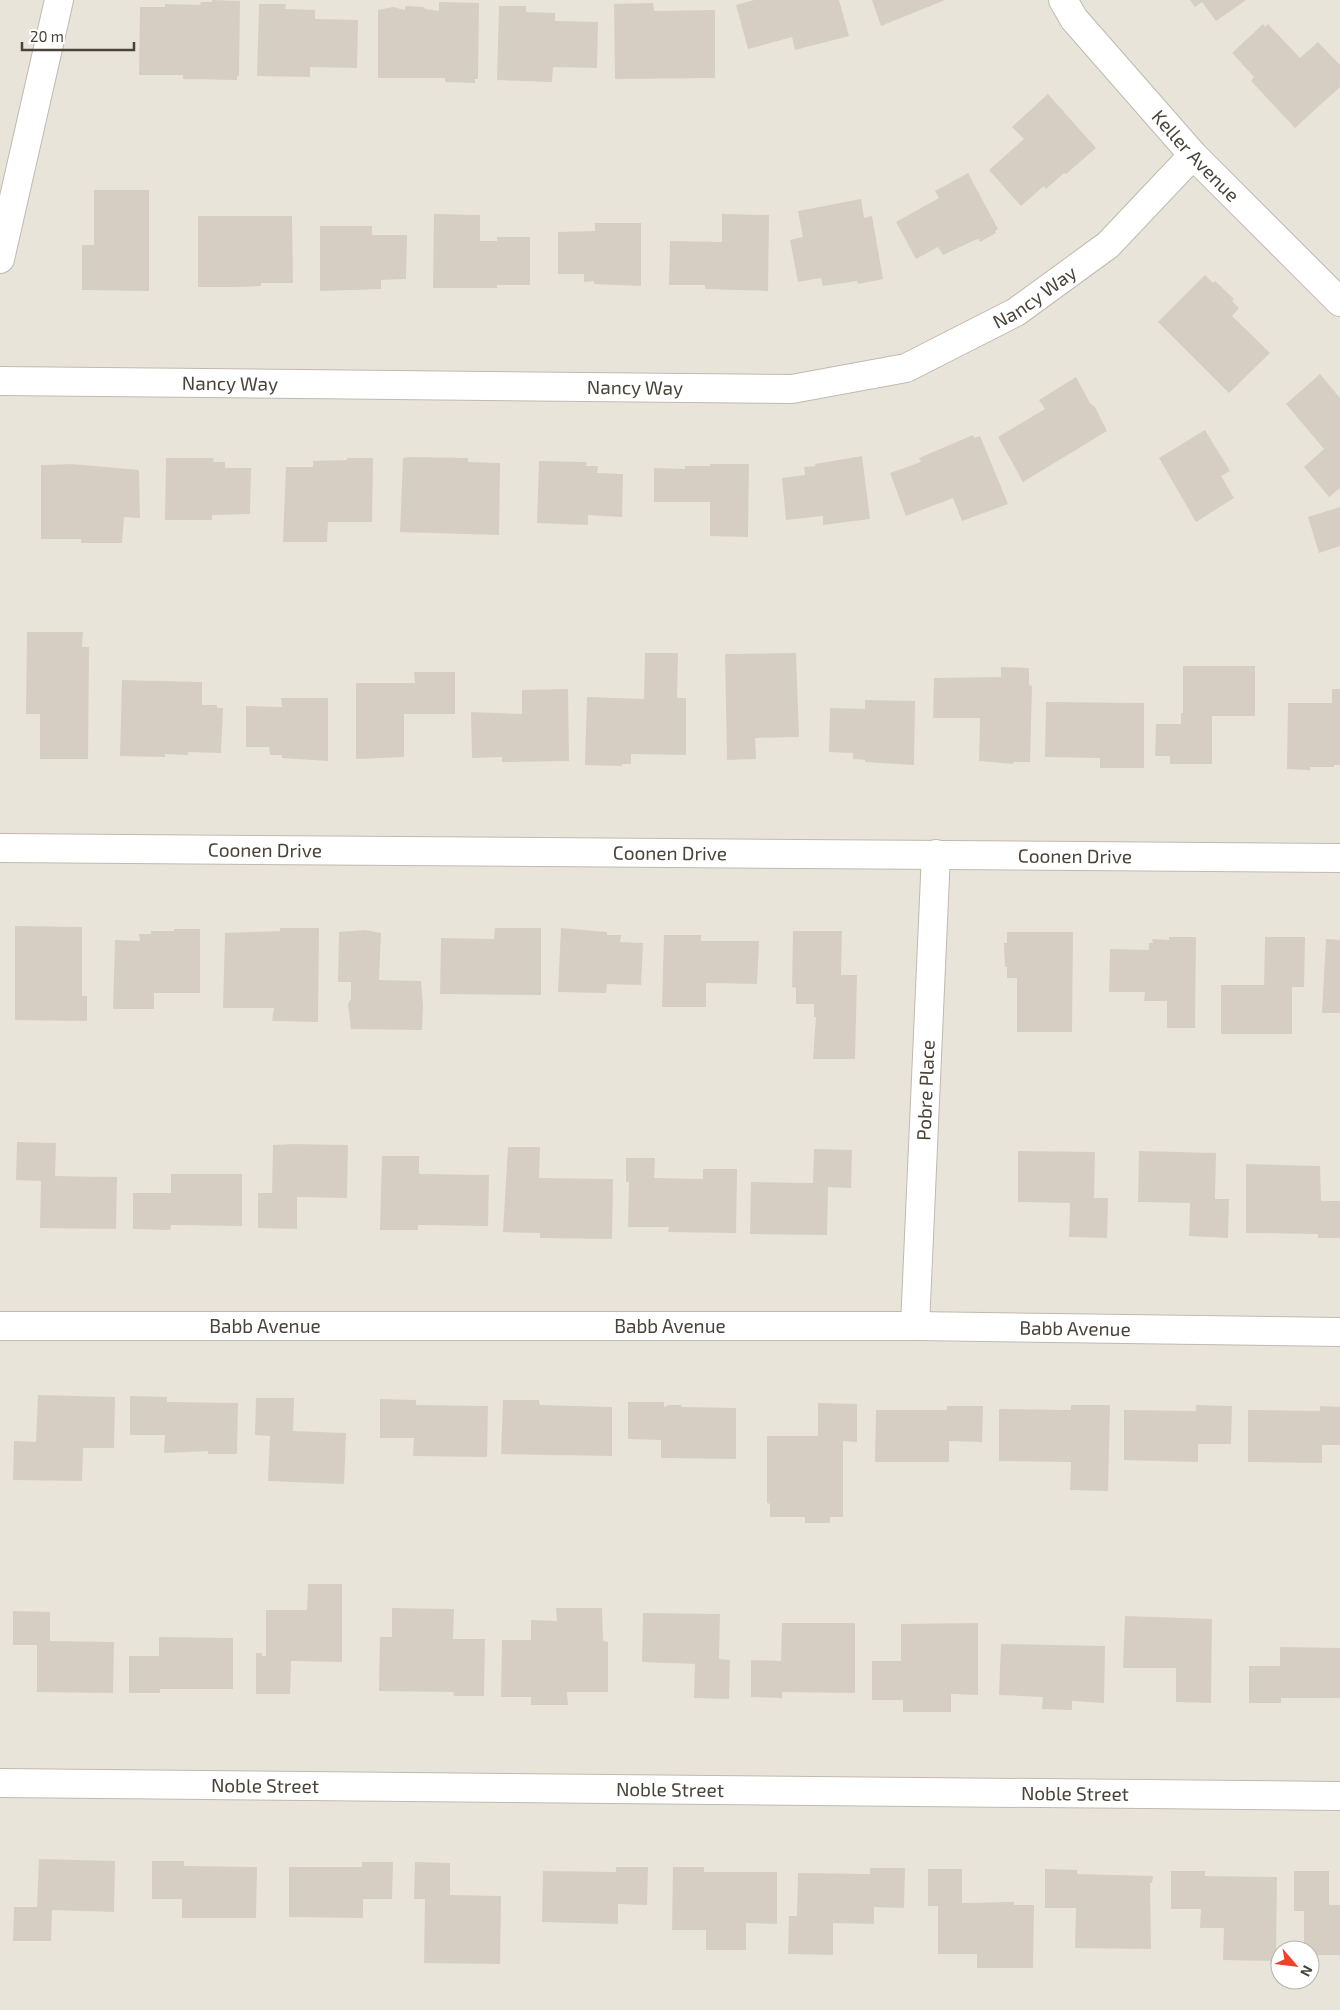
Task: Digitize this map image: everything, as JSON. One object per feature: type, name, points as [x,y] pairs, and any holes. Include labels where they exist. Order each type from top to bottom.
[{"type":"street","points":[[0,259],[59,0]]},
{"type":"street","name":"Keller Avenue","points":[[1063,0],[1074,19],[1193,155],[1340,302]]},
{"type":"street","name":"Nancy Way","points":[[0,382],[792,389],[887,372],[906,368],[1016,312],[1108,245],[1193,155]]},
{"type":"street","name":"Coonen Drive","points":[[0,848],[1340,858]]},
{"type":"street","name":"Pobre Place","points":[[915,1326],[936,854]]},
{"type":"street","name":"Babb Avenue","points":[[0,1326],[915,1326],[1340,1332]]},
{"type":"street","name":"Noble Street","points":[[0,1783],[1340,1796]]},
{"type":"shaded area","points":[[0,0],[1340,0],[1340,2010],[0,2010]]},
{"type":"building","points":[[212,0],[240,1],[239,76],[237,76],[237,80],[183,79],[183,75],[139,75],[140,7],[165,7],[165,4],[200,5],[201,2],[212,2]]},
{"type":"building","points":[[754,0],[839,0],[849,36],[795,50],[792,37],[748,49],[736,5]]},
{"type":"building","points":[[872,0],[945,0],[881,26]]},
{"type":"building","points":[[1190,0],[1246,0],[1216,21],[1202,2],[1195,7]]},
{"type":"building","points":[[439,2],[479,3],[478,79],[475,79],[475,83],[445,82],[445,78],[378,78],[378,10],[393,7],[405,10],[405,6],[424,7],[425,9],[439,11]]},
{"type":"building","points":[[653,3],[654,11],[715,10],[715,78],[615,79],[614,4]]},
{"type":"building","points":[[259,4],[286,4],[285,9],[315,10],[315,19],[358,20],[357,68],[310,67],[310,77],[257,76]]},
{"type":"building","points":[[499,6],[526,6],[526,12],[555,13],[555,21],[598,22],[597,68],[553,67],[552,82],[497,80]]},
{"type":"building","points":[[1263,24],[1265,27],[1268,24],[1300,58],[1318,42],[1340,65],[1340,87],[1295,128],[1251,81],[1254,77],[1232,53]]},
{"type":"building","points":[[1048,94],[1096,148],[1066,174],[1064,173],[1046,189],[1044,186],[1021,206],[989,170],[1024,139],[1012,127]]},
{"type":"building","points":[[968,173],[998,229],[995,231],[996,233],[980,242],[979,239],[975,240],[943,255],[938,247],[916,259],[896,222],[939,198],[935,191]]},
{"type":"building","points":[[94,190],[149,190],[149,291],[82,290],[82,245],[94,245]]},
{"type":"building","points":[[861,199],[864,218],[872,216],[883,279],[858,284],[857,281],[823,286],[821,278],[798,282],[790,240],[803,237],[798,211]]},
{"type":"building","points":[[434,214],[480,215],[480,241],[497,241],[497,237],[530,237],[530,285],[497,285],[497,288],[433,288]]},
{"type":"building","points":[[722,214],[769,215],[768,291],[705,289],[705,285],[669,285],[670,241],[722,242]]},
{"type":"building","points":[[198,216],[292,216],[293,283],[261,283],[261,286],[198,287]]},
{"type":"building","points":[[595,223],[641,223],[641,286],[594,284],[594,281],[584,282],[584,274],[558,274],[558,232],[595,231]]},
{"type":"building","points":[[320,226],[372,226],[372,235],[407,235],[406,279],[381,280],[381,289],[320,291]]},
{"type":"building","points":[[1205,275],[1213,283],[1215,281],[1234,299],[1232,301],[1239,308],[1232,316],[1270,353],[1229,393],[1158,322]]},
{"type":"building","points":[[1320,374],[1340,398],[1340,488],[1329,497],[1304,467],[1324,449],[1286,404]]},
{"type":"building","points":[[1076,377],[1090,403],[1095,407],[1107,431],[1023,482],[998,437],[1045,409],[1039,400]]},
{"type":"building","points":[[1205,430],[1230,471],[1221,476],[1234,498],[1196,522],[1159,458]]},
{"type":"building","points":[[973,435],[974,438],[980,436],[1008,504],[962,521],[953,498],[906,516],[890,473],[921,462],[919,458]]},
{"type":"building","points":[[862,456],[870,519],[823,525],[823,516],[786,520],[782,478],[805,475],[804,467]]},
{"type":"building","points":[[166,458],[214,458],[213,462],[225,462],[225,468],[251,468],[250,514],[212,515],[212,520],[165,520]]},
{"type":"building","points":[[347,458],[373,458],[372,522],[328,522],[327,542],[283,542],[286,467],[313,467],[313,461],[347,460]]},
{"type":"building","points":[[403,458],[468,458],[468,462],[500,463],[499,535],[400,532]]},
{"type":"building","points":[[539,461],[587,462],[586,466],[598,466],[597,473],[623,474],[622,517],[588,515],[588,525],[537,523]]},
{"type":"building","points":[[72,464],[139,470],[140,518],[124,517],[122,543],[81,543],[81,539],[41,539],[41,465]]},
{"type":"building","points":[[710,464],[749,464],[748,537],[710,536],[710,502],[654,502],[654,468],[685,469],[685,466],[710,466]]},
{"type":"building","points":[[1340,507],[1340,546],[1319,553],[1308,517]]},
{"type":"building","points":[[27,632],[83,632],[82,647],[89,647],[88,759],[40,759],[40,714],[26,714]]},
{"type":"building","points":[[645,653],[678,653],[677,698],[686,698],[686,755],[631,754],[631,764],[622,764],[622,766],[585,765],[587,697],[644,699]]},
{"type":"building","points":[[796,653],[799,737],[755,738],[756,759],[727,760],[725,654]]},
{"type":"building","points":[[1183,666],[1255,666],[1255,716],[1212,716],[1212,764],[1170,764],[1170,756],[1155,756],[1156,724],[1181,724],[1181,713],[1183,713]]},
{"type":"building","points":[[1001,667],[1029,668],[1029,685],[1032,686],[1030,762],[1013,762],[1014,764],[979,761],[980,718],[933,718],[934,678],[1001,677]]},
{"type":"building","points":[[414,672],[455,672],[455,714],[404,714],[404,757],[356,759],[356,683],[415,683]]},
{"type":"building","points":[[122,680],[202,682],[202,705],[217,705],[217,708],[223,708],[221,753],[188,752],[188,755],[165,754],[165,757],[120,756]]},
{"type":"building","points":[[568,689],[569,761],[502,762],[502,757],[472,758],[471,712],[522,714],[522,690]]},
{"type":"building","points":[[1332,689],[1340,689],[1340,765],[1334,765],[1334,767],[1310,767],[1310,770],[1287,769],[1288,703],[1332,703]]},
{"type":"building","points":[[281,698],[328,698],[328,761],[282,758],[282,755],[270,755],[269,747],[246,747],[246,706],[282,707]]},
{"type":"building","points":[[865,700],[915,701],[914,765],[865,762],[865,760],[853,759],[853,753],[829,752],[830,708],[865,709]]},
{"type":"building","points":[[1046,702],[1144,703],[1144,768],[1100,768],[1100,758],[1045,757]]},
{"type":"building","points":[[15,926],[82,927],[82,996],[87,996],[87,1021],[15,1020]]},
{"type":"building","points":[[280,928],[319,928],[318,1022],[272,1021],[274,1008],[223,1008],[225,933],[280,931]]},
{"type":"building","points":[[495,928],[541,928],[541,995],[440,994],[441,938],[494,939]]},
{"type":"building","points":[[561,928],[607,932],[607,935],[621,935],[620,942],[643,943],[641,985],[607,984],[606,993],[558,992]]},
{"type":"building","points":[[174,929],[200,929],[200,993],[154,993],[154,1009],[113,1009],[115,940],[140,941],[139,934],[151,934],[151,931],[174,931]]},
{"type":"building","points":[[365,930],[381,933],[379,980],[421,981],[423,1005],[422,1030],[351,1029],[348,1004],[351,999],[351,982],[338,982],[339,932]]},
{"type":"building","points":[[793,931],[842,931],[841,975],[857,975],[855,1059],[813,1059],[816,1017],[814,1017],[814,1004],[796,1004],[796,988],[792,987]]},
{"type":"building","points":[[1007,932],[1073,932],[1072,1032],[1017,1032],[1017,978],[1007,978],[1007,967],[1005,967],[1004,943],[1007,943]]},
{"type":"building","points":[[664,935],[701,935],[701,941],[759,941],[757,984],[706,983],[706,1007],[662,1007]]},
{"type":"building","points":[[1169,937],[1196,937],[1195,1028],[1167,1028],[1167,1001],[1144,1001],[1145,992],[1109,992],[1110,949],[1149,950],[1149,943],[1153,943],[1152,939],[1169,940]]},
{"type":"building","points":[[1265,937],[1305,937],[1304,987],[1292,987],[1292,1034],[1221,1034],[1221,985],[1264,985]]},
{"type":"building","points":[[1326,939],[1340,940],[1340,1013],[1322,1013]]},
{"type":"building","points":[[17,1142],[56,1143],[55,1176],[117,1177],[116,1229],[40,1228],[41,1181],[16,1180]]},
{"type":"building","points":[[273,1145],[348,1145],[347,1198],[297,1197],[297,1229],[258,1228],[258,1193],[272,1193]]},
{"type":"building","points":[[508,1147],[540,1147],[539,1178],[613,1179],[612,1239],[540,1238],[540,1233],[503,1232]]},
{"type":"building","points":[[814,1149],[852,1150],[851,1188],[828,1187],[827,1235],[750,1234],[751,1182],[813,1183]]},
{"type":"building","points":[[1018,1151],[1095,1152],[1094,1198],[1108,1198],[1107,1238],[1069,1237],[1070,1203],[1018,1202]]},
{"type":"building","points":[[1139,1151],[1216,1153],[1215,1199],[1229,1199],[1228,1238],[1189,1236],[1190,1203],[1138,1202]]},
{"type":"building","points":[[382,1156],[419,1156],[419,1174],[489,1175],[488,1226],[418,1225],[418,1230],[380,1230]]},
{"type":"building","points":[[626,1158],[655,1158],[654,1178],[703,1179],[703,1169],[737,1169],[736,1233],[668,1232],[669,1227],[628,1227],[629,1182],[626,1182]]},
{"type":"building","points":[[1246,1164],[1320,1166],[1321,1201],[1340,1201],[1340,1238],[1318,1238],[1318,1234],[1246,1233]]},
{"type":"building","points":[[171,1174],[242,1174],[242,1226],[171,1225],[170,1230],[133,1229],[133,1193],[171,1193]]},
{"type":"building","points":[[38,1395],[115,1397],[114,1448],[83,1448],[82,1481],[13,1480],[14,1441],[36,1442]]},
{"type":"building","points":[[130,1396],[167,1397],[167,1402],[238,1403],[237,1454],[208,1454],[208,1451],[164,1453],[165,1435],[130,1435]]},
{"type":"building","points":[[256,1398],[294,1398],[293,1431],[346,1433],[344,1484],[268,1481],[270,1436],[255,1435]]},
{"type":"building","points":[[380,1399],[416,1400],[416,1405],[488,1406],[487,1457],[413,1456],[414,1438],[380,1438]]},
{"type":"building","points":[[503,1400],[539,1400],[540,1405],[612,1407],[612,1456],[501,1454]]},
{"type":"building","points":[[628,1402],[664,1402],[664,1407],[681,1405],[681,1407],[736,1408],[736,1459],[661,1458],[661,1440],[628,1439]]},
{"type":"building","points":[[818,1403],[857,1404],[857,1442],[843,1441],[843,1517],[830,1517],[830,1523],[805,1523],[805,1517],[770,1517],[770,1504],[767,1503],[767,1436],[818,1436]]},
{"type":"building","points":[[1071,1405],[1110,1405],[1108,1491],[1070,1490],[1071,1462],[999,1461],[999,1409],[1071,1410]]},
{"type":"building","points":[[1196,1405],[1232,1406],[1231,1444],[1198,1444],[1198,1462],[1124,1460],[1124,1410],[1196,1411]]},
{"type":"building","points":[[947,1406],[983,1406],[982,1442],[949,1441],[949,1462],[875,1462],[876,1410],[947,1410]]},
{"type":"building","points":[[1320,1406],[1340,1407],[1340,1445],[1322,1445],[1322,1463],[1248,1462],[1248,1410],[1320,1411]]},
{"type":"building","points":[[308,1584],[342,1584],[342,1662],[291,1661],[290,1694],[256,1694],[256,1653],[262,1653],[262,1656],[266,1656],[266,1610],[307,1610]]},
{"type":"building","points":[[392,1608],[454,1609],[453,1639],[485,1639],[484,1696],[454,1696],[453,1692],[379,1691],[380,1637],[392,1637]]},
{"type":"building","points":[[556,1608],[602,1608],[603,1641],[608,1642],[608,1692],[567,1692],[568,1705],[531,1705],[531,1697],[501,1697],[502,1640],[531,1640],[531,1620],[557,1621]]},
{"type":"building","points":[[13,1611],[50,1612],[50,1641],[114,1642],[113,1693],[37,1692],[37,1645],[13,1645]]},
{"type":"building","points":[[643,1613],[720,1614],[719,1659],[730,1660],[729,1699],[694,1698],[695,1664],[642,1662]]},
{"type":"building","points":[[1125,1616],[1212,1619],[1211,1703],[1176,1702],[1176,1668],[1123,1668]]},
{"type":"building","points":[[782,1623],[855,1623],[855,1693],[782,1692],[782,1698],[751,1697],[751,1660],[781,1661]]},
{"type":"building","points":[[978,1623],[978,1695],[951,1694],[951,1712],[903,1712],[903,1700],[872,1700],[872,1661],[901,1661],[901,1624]]},
{"type":"building","points":[[159,1637],[233,1638],[233,1689],[160,1689],[160,1693],[129,1693],[129,1656],[159,1656]]},
{"type":"building","points":[[1001,1644],[1105,1646],[1104,1703],[1072,1701],[1072,1710],[1042,1709],[1043,1697],[999,1695]]},
{"type":"building","points":[[1280,1647],[1340,1648],[1340,1698],[1281,1698],[1281,1703],[1249,1703],[1249,1666],[1280,1666]]},
{"type":"building","points":[[39,1859],[115,1861],[114,1912],[52,1910],[51,1941],[13,1941],[14,1907],[37,1907]]},
{"type":"building","points":[[152,1861],[184,1861],[184,1866],[257,1867],[256,1918],[182,1918],[182,1899],[152,1899]]},
{"type":"building","points":[[362,1862],[393,1862],[392,1899],[363,1899],[363,1918],[289,1917],[289,1867],[362,1867]]},
{"type":"building","points":[[415,1862],[450,1863],[450,1895],[501,1896],[500,1964],[424,1963],[425,1899],[414,1899]]},
{"type":"building","points":[[616,1867],[648,1867],[647,1905],[618,1904],[618,1924],[542,1922],[543,1871],[616,1872]]},
{"type":"building","points":[[673,1867],[704,1867],[704,1872],[777,1872],[777,1924],[746,1923],[746,1950],[706,1950],[706,1930],[672,1930]]},
{"type":"building","points":[[870,1868],[905,1868],[904,1908],[874,1907],[874,1924],[833,1923],[833,1955],[788,1954],[789,1916],[797,1916],[798,1873],[870,1874]]},
{"type":"building","points":[[928,1869],[962,1869],[962,1903],[1014,1902],[1014,1905],[1034,1905],[1033,1968],[977,1968],[977,1954],[938,1954],[938,1906],[928,1906]]},
{"type":"building","points":[[1045,1869],[1077,1870],[1077,1874],[1153,1876],[1152,1883],[1150,1883],[1151,1949],[1075,1948],[1076,1908],[1045,1908]]},
{"type":"building","points":[[1171,1871],[1205,1871],[1205,1876],[1277,1877],[1276,1940],[1270,1940],[1270,1961],[1223,1960],[1224,1928],[1200,1928],[1201,1909],[1171,1909]]},
{"type":"building","points":[[1294,1871],[1329,1871],[1329,1905],[1340,1905],[1340,1955],[1320,1955],[1320,1940],[1304,1940],[1304,1911],[1294,1911]]}]
